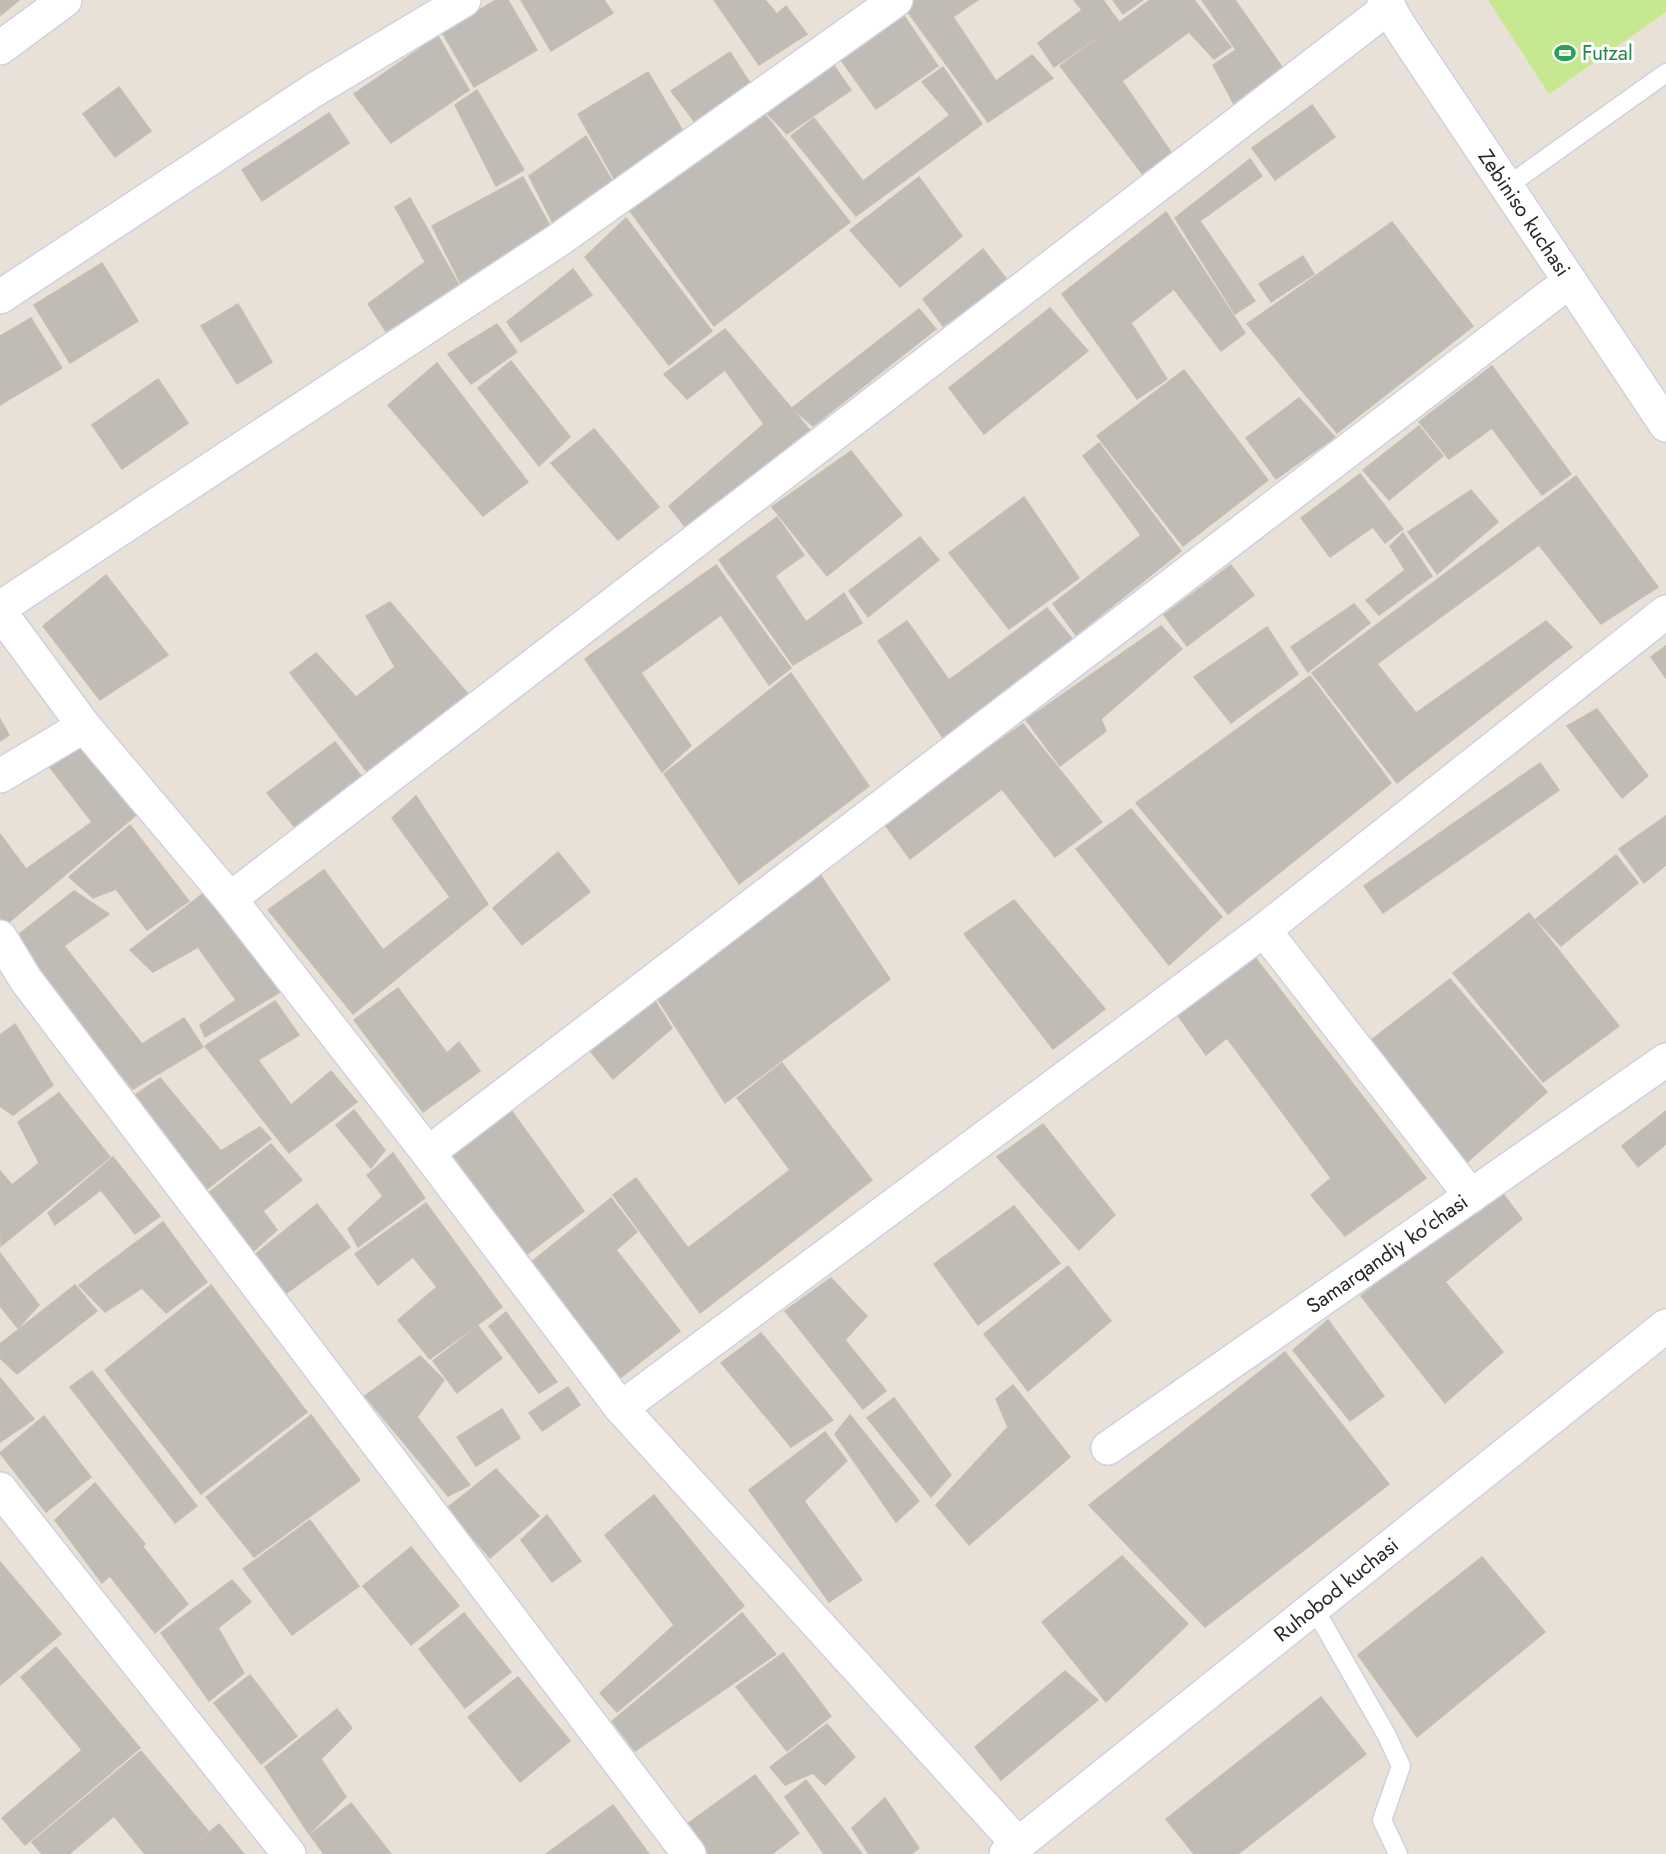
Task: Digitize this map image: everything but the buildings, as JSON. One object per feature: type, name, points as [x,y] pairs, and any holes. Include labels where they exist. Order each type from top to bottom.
[{"type":"street","points":[[0,48],[64,0]]},
{"type":"street","points":[[0,297],[314,90],[464,0]]},
{"type":"street","points":[[896,0],[557,240],[0,610],[84,726],[230,899],[428,1153],[621,1408],[1012,1849]]},
{"type":"street","points":[[230,899],[1386,4]]},
{"type":"street","name":"Zebiniso kuchasi","points":[[1386,4],[1401,30],[1666,425]]},
{"type":"street","points":[[428,1153],[1570,281]]},
{"type":"street","points":[[621,1408],[1264,930],[1666,612]]},
{"type":"street","points":[[0,776],[84,726]]},
{"type":"street","points":[[1264,930],[1471,1196]]},
{"type":"street","points":[[0,937],[26,980],[689,1854]]},
{"type":"street","name":"Samarqandiy ko'chasi","points":[[1108,1448],[1666,1060]]},
{"type":"street","name":"Ruhobod kuchasi","points":[[1012,1849],[1666,1326]]},
{"type":"street","points":[[0,1488],[289,1854]]},
{"type":"lane","points":[[1506,187],[1666,73]]},
{"type":"lane","points":[[1314,1608],[1386,1734],[1401,1766],[1382,1820],[1398,1854]]},
{"type":"green space","name":"Futzal","points":[[1488,0],[1666,0],[1666,12],[1549,94]]},
{"type":"place","name":"Futzal","points":[[1565,53]]}]
